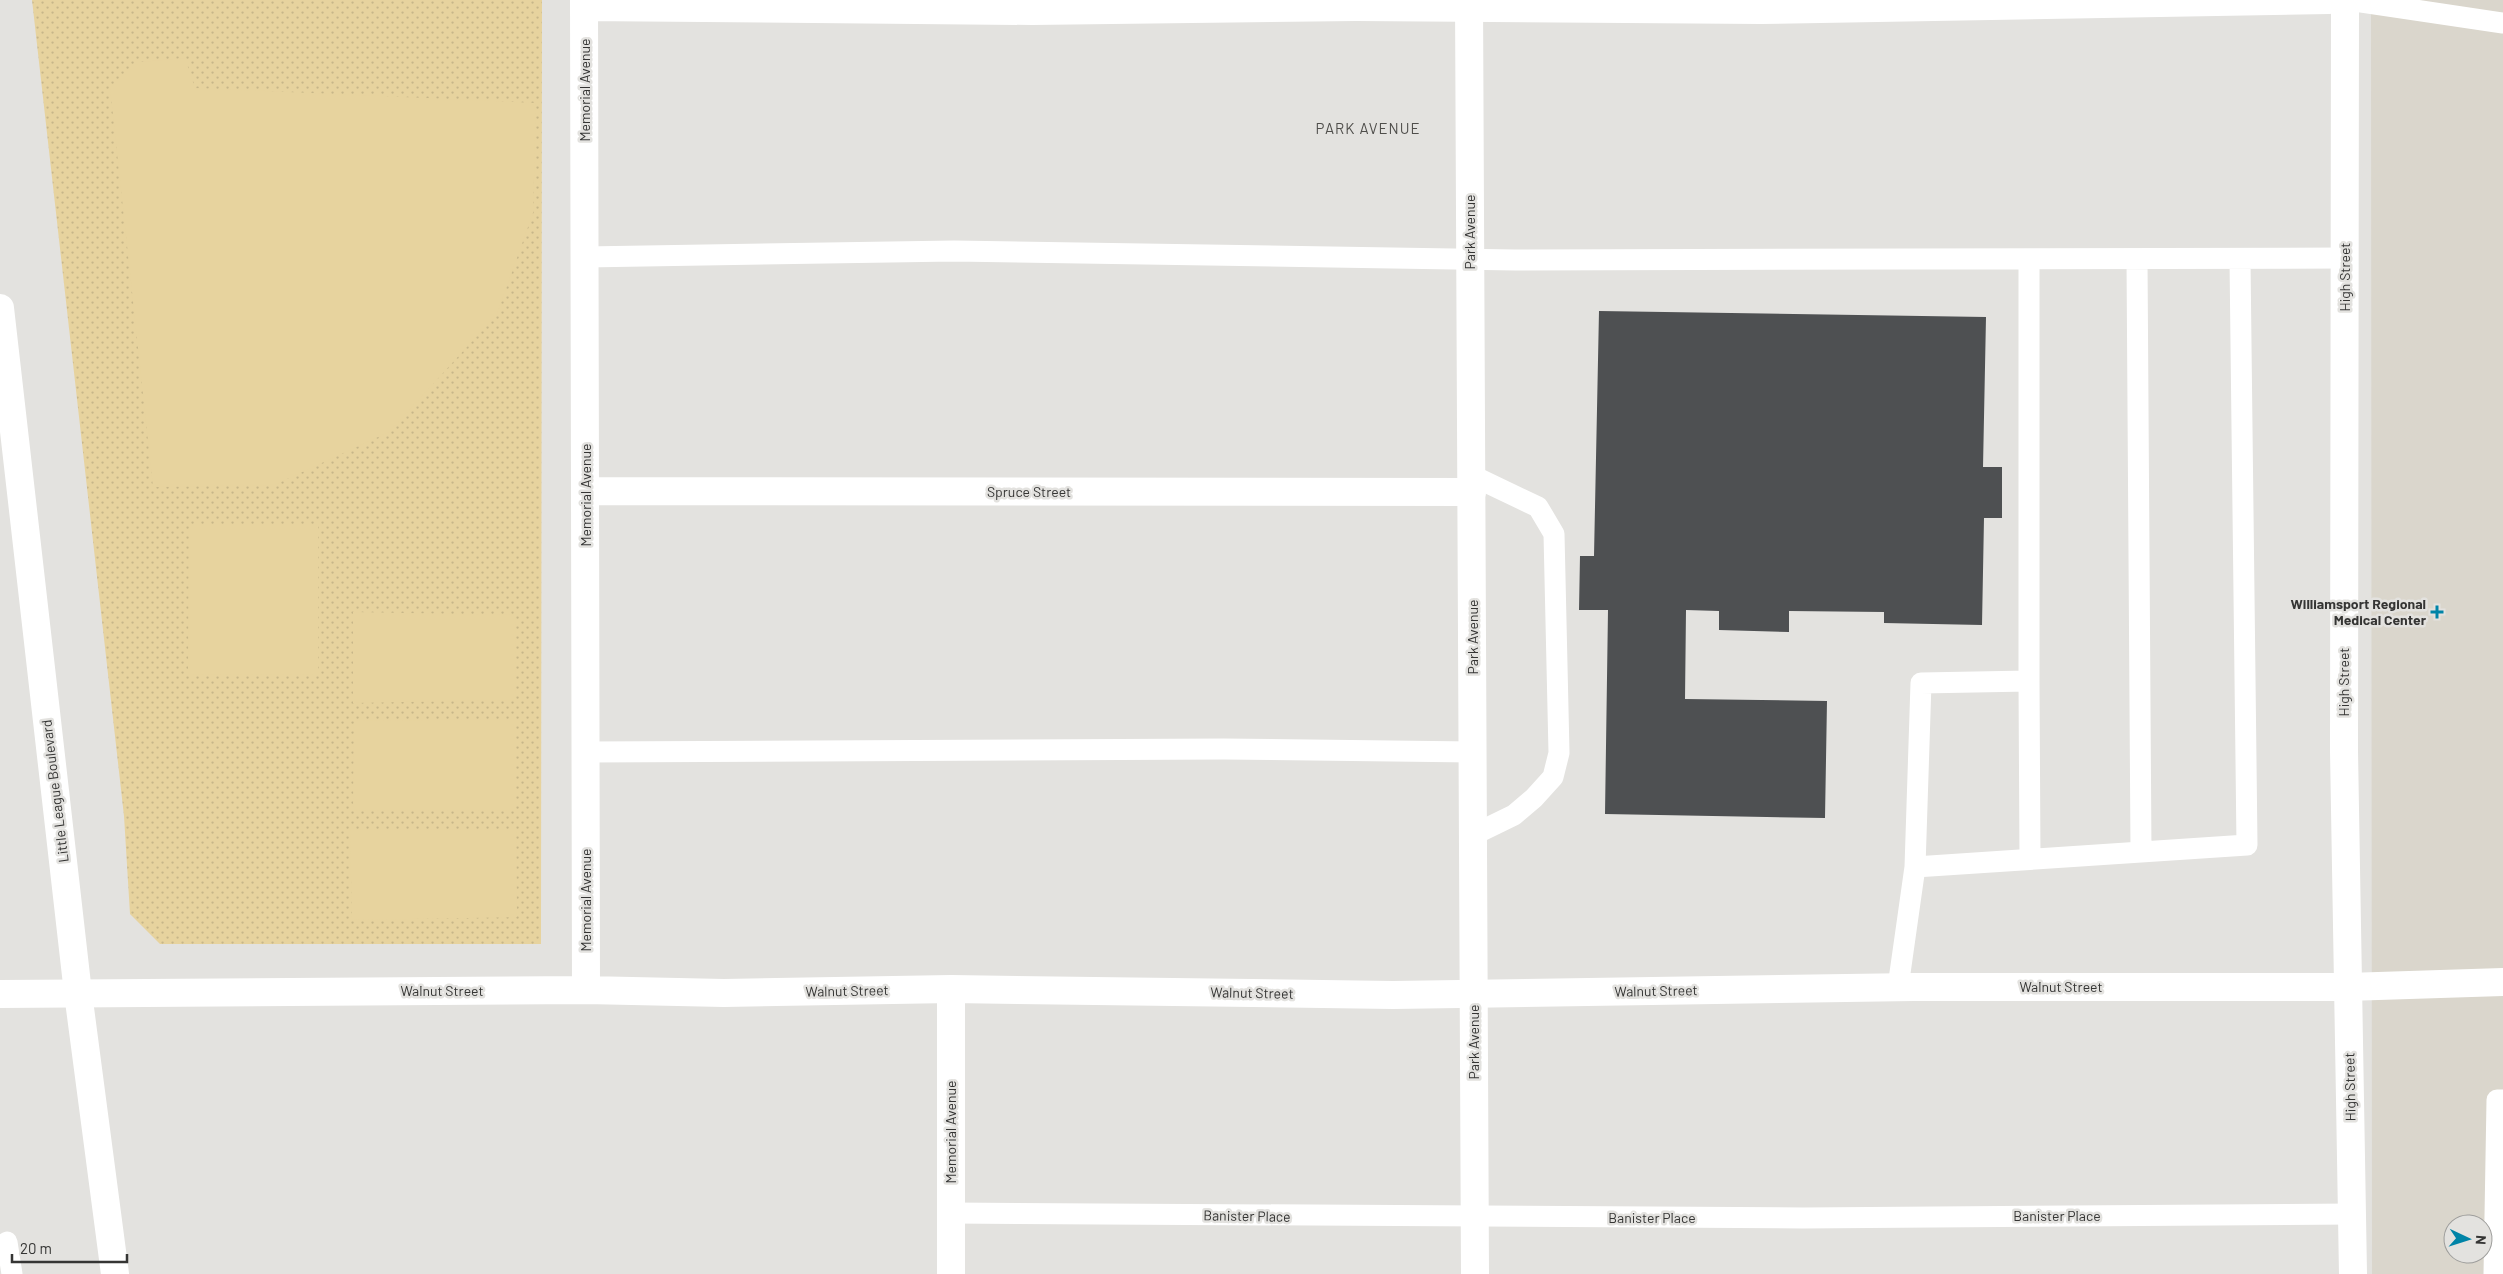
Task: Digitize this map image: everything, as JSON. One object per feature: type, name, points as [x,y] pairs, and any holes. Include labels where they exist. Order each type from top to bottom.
[{"type":"street","points":[[584,3],[1032,11],[1468,4],[1761,10],[2329,0]]},
{"type":"street","name":"High Street","points":[[2346,0],[2344,751],[2353,1274]]},
{"type":"street","name":"Memorial Avenue","points":[[584,3],[586,990]]},
{"type":"street","name":"Park Avenue","points":[[1468,4],[1474,1274]]},
{"type":"street","name":"Little League Boulevard","points":[[0,308],[78,993],[115,1274]]},
{"type":"street","name":"Spruce Street","points":[[586,491],[1471,483]]},
{"type":"street","name":"Walnut Street","points":[[0,994],[586,990],[724,993],[951,989],[1392,994],[1898,987],[2347,987],[2503,982]]},
{"type":"street","name":"Memorial Avenue","points":[[951,989],[951,1274]]},
{"type":"lane","points":[[2346,0],[2503,24]]},
{"type":"lane","points":[[585,257],[954,251],[1470,260],[2029,259],[2089,257],[2240,260],[2345,258]]},
{"type":"lane","points":[[2029,259],[2030,860]]},
{"type":"lane","points":[[2137,259],[2141,852]]},
{"type":"lane","points":[[1914,867],[2247,845],[2240,260]]},
{"type":"lane","points":[[1471,483],[1538,507],[1554,534],[1559,753],[1553,777],[1534,798],[1514,815],[1473,834]]},
{"type":"lane","points":[[1898,987],[1914,867],[1921,683],[2029,681]]},
{"type":"lane","points":[[586,752],[1224,749],[1473,752]]},
{"type":"lane","points":[[2494,1274],[2497,1100],[2503,1100]]},
{"type":"lane","name":"Banister Place","points":[[951,1213],[1474,1218],[1812,1218],[2353,1214]]},
{"type":"lane","points":[[7,1242],[12,1274]]},
{"type":"shaded area","points":[[32,0],[542,0],[541,944],[160,944],[130,914],[124,816]]},
{"type":"shaded area","name":"Williamsport Regional Medical Center","points":[[2371,0],[2503,0],[2503,1274],[2372,1274]]},
{"type":"shaded area","points":[[185,58],[195,88],[536,103],[533,213],[497,314],[389,432],[274,485],[153,487],[110,87],[140,62]]},
{"type":"shaded area","points":[[189,525],[318,525],[318,675],[188,674]]},
{"type":"shaded area","points":[[353,612],[515,615],[516,700],[353,703]]},
{"type":"shaded area","points":[[516,719],[516,810],[353,811],[354,721]]},
{"type":"shaded area","points":[[516,829],[517,917],[352,920],[350,830]]},
{"type":"building","points":[[1599,311],[1986,317],[1983,467],[2002,467],[2002,518],[1984,518],[1982,625],[1884,623],[1884,612],[1789,611],[1789,632],[1719,630],[1719,611],[1686,610],[1685,699],[1827,701],[1825,818],[1605,814],[1608,610],[1579,610],[1580,556],[1594,556]]},
{"type":"place","name":"Williamsport Regional Medical Center","points":[[2437,612]]},
{"type":"district","name":"PARK AVENUE","points":[[1368,129]]}]
